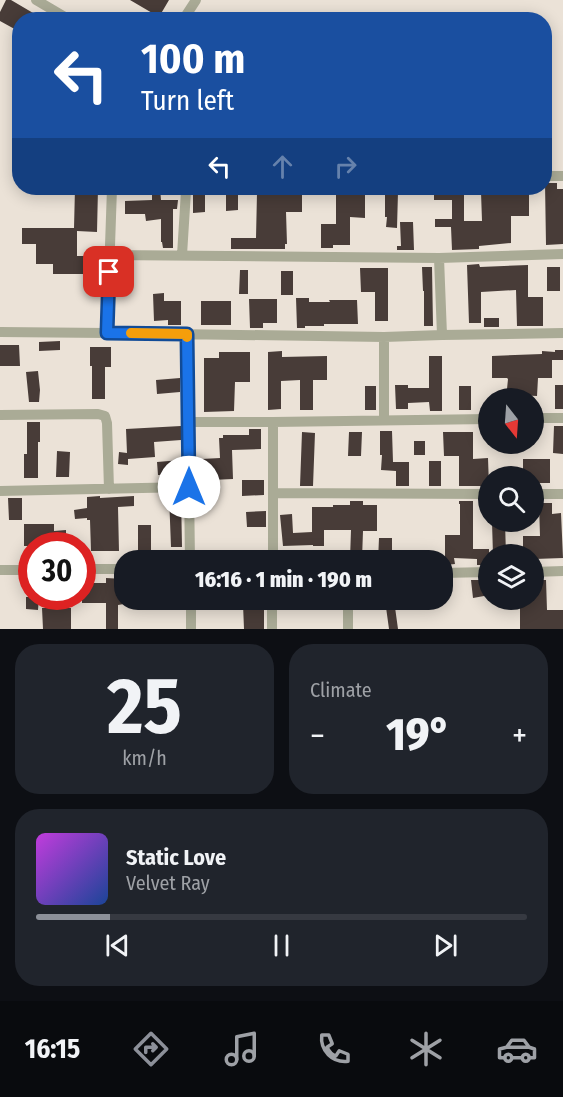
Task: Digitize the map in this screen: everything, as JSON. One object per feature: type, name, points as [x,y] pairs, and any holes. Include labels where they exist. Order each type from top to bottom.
[{"type":"street","points":[[36,0],[56,12]]},
{"type":"street","points":[[107,333],[112,195]]},
{"type":"street","points":[[182,255],[186,195]]},
{"type":"street","points":[[110,255],[439,258],[563,254]]},
{"type":"street","points":[[439,258],[442,335]]},
{"type":"street","points":[[0,333],[384,337],[563,333]]},
{"type":"street","points":[[187,334],[190,550]]},
{"type":"street","points":[[384,337],[384,420]]},
{"type":"street","points":[[0,415],[98,414],[105,416],[109,489]]},
{"type":"street","points":[[544,418],[563,418]]},
{"type":"street","points":[[189,422],[478,419]]},
{"type":"street","points":[[273,422],[273,550]]},
{"type":"street","points":[[0,490],[189,487]]},
{"type":"street","points":[[274,494],[478,494]]},
{"type":"street","points":[[544,494],[563,494]]},
{"type":"street","points":[[96,569],[114,568]]},
{"type":"street","points":[[0,570],[18,570]]},
{"type":"street","points":[[544,572],[563,571]]},
{"type":"street","points":[[453,573],[478,572]]},
{"type":"street","points":[[191,610],[191,629]]},
{"type":"street","points":[[272,610],[272,629]]},
{"type":"street","points":[[348,610],[348,629]]},
{"type":"building","points":[[6,0],[11,0],[31,12],[12,12],[12,28],[0,21],[0,12]]},
{"type":"building","points":[[130,0],[169,0],[162,12],[150,12]]},
{"type":"building","points":[[552,183],[557,183],[557,189],[563,189],[563,244],[546,245],[545,195],[552,195]]},
{"type":"building","points":[[75,195],[98,195],[97,232],[77,231],[77,256],[86,256],[86,274],[53,274],[53,264],[36,264],[36,244],[22,244],[22,228],[74,228]]},
{"type":"building","points":[[152,195],[161,195],[161,200],[178,200],[177,209],[173,209],[173,248],[163,248],[161,219],[146,221],[145,214],[125,214],[125,201],[152,200]]},
{"type":"building","points":[[193,195],[205,195],[205,212],[193,213]]},
{"type":"building","points":[[226,195],[238,195],[238,210],[226,211]]},
{"type":"building","points":[[257,195],[302,195],[302,212],[286,212],[287,244],[285,244],[285,249],[231,249],[231,238],[256,238]]},
{"type":"building","points":[[336,195],[365,195],[365,218],[350,217],[350,245],[321,248],[321,224],[336,224]]},
{"type":"building","points":[[385,195],[398,195],[397,228],[386,227],[387,217],[385,217]]},
{"type":"building","points":[[434,195],[464,195],[464,221],[482,221],[481,195],[529,195],[529,216],[511,216],[511,243],[479,246],[479,249],[452,250],[451,227],[435,227],[435,219],[452,219],[452,200],[434,200]]},
{"type":"building","points":[[400,222],[413,222],[414,250],[397,250],[397,246],[401,246]]},
{"type":"building","points":[[479,264],[480,267],[528,265],[528,297],[543,297],[543,326],[517,326],[516,290],[481,292],[481,323],[469,323],[467,265]]},
{"type":"building","points":[[422,267],[432,267],[433,326],[424,326]]},
{"type":"building","points":[[547,267],[560,267],[560,291],[547,291]]},
{"type":"building","points":[[360,268],[388,268],[388,321],[375,321],[375,292],[361,292]]},
{"type":"building","points":[[240,270],[248,270],[248,294],[239,294]]},
{"type":"building","points":[[281,271],[293,271],[293,295],[281,295]]},
{"type":"building","points":[[164,293],[164,301],[181,301],[181,325],[168,325],[168,320],[154,321],[153,294]]},
{"type":"building","points":[[296,298],[309,298],[309,302],[357,300],[358,324],[324,324],[324,326],[297,328]]},
{"type":"building","points":[[249,299],[277,299],[277,323],[263,323],[263,328],[250,328]]},
{"type":"building","points":[[201,301],[231,301],[231,325],[201,325]]},
{"type":"building","points":[[484,318],[499,318],[499,327],[484,327]]},
{"type":"building","points":[[60,341],[60,350],[39,351],[39,342]]},
{"type":"building","points":[[0,345],[19,345],[20,366],[0,366]]},
{"type":"building","points":[[90,347],[111,347],[111,367],[105,367],[105,399],[92,399]]},
{"type":"building","points":[[555,350],[563,350],[563,360],[552,360],[552,378],[538,378],[537,388],[507,388],[507,378],[492,378],[492,356],[542,354],[542,351],[555,352]]},
{"type":"building","points":[[282,351],[282,357],[327,356],[327,380],[313,380],[313,410],[300,410],[300,380],[281,381],[281,409],[268,410],[268,352]]},
{"type":"building","points":[[219,352],[250,352],[250,382],[235,382],[234,411],[204,412],[204,358],[219,358]]},
{"type":"building","points":[[429,356],[442,356],[442,411],[430,411],[429,402],[408,403],[408,409],[396,409],[395,385],[408,385],[408,388],[429,388]]},
{"type":"building","points":[[38,371],[39,402],[29,402],[26,372]]},
{"type":"building","points":[[180,378],[180,392],[157,394],[156,380]]},
{"type":"building","points":[[555,385],[563,385],[563,409],[555,409]]},
{"type":"building","points":[[365,386],[376,386],[376,410],[365,410]]},
{"type":"building","points":[[459,386],[471,386],[471,410],[459,410]]},
{"type":"building","points":[[27,422],[40,422],[38,478],[24,478]]},
{"type":"building","points":[[181,426],[181,440],[154,442],[155,457],[128,459],[128,465],[118,464],[119,452],[127,453],[126,429]]},
{"type":"building","points":[[554,426],[563,426],[563,454],[553,453]]},
{"type":"building","points":[[249,429],[261,429],[261,449],[232,450],[233,479],[211,480],[211,470],[203,471],[202,459],[220,458],[219,438],[223,438],[223,435],[249,435]]},
{"type":"building","points":[[380,431],[392,431],[393,462],[409,462],[409,486],[396,486],[396,471],[381,470]]},
{"type":"building","points":[[302,432],[315,433],[313,486],[300,486]]},
{"type":"building","points":[[349,432],[362,432],[361,456],[348,456]]},
{"type":"building","points":[[443,432],[473,432],[473,459],[488,458],[488,466],[478,466],[478,486],[459,486],[459,456],[444,456]]},
{"type":"building","points":[[414,441],[425,441],[425,455],[414,455]]},
{"type":"building","points":[[57,451],[70,452],[69,477],[56,477]]},
{"type":"building","points":[[523,459],[550,459],[550,483],[544,483],[544,466],[523,466]]},
{"type":"building","points":[[181,460],[181,474],[177,474],[177,480],[163,480],[163,475],[158,475],[157,462]]},
{"type":"building","points":[[429,461],[441,461],[441,486],[429,486]]},
{"type":"building","points":[[242,480],[264,480],[264,495],[242,496]]},
{"type":"building","points":[[169,495],[181,495],[182,547],[171,547]]},
{"type":"building","points":[[134,496],[134,506],[118,507],[119,550],[96,551],[96,532],[90,532],[90,520],[75,519],[74,510],[87,508],[87,497]]},
{"type":"building","points":[[8,498],[22,498],[22,520],[9,520]]},
{"type":"building","points":[[350,501],[363,501],[363,505],[377,505],[377,531],[363,531],[362,550],[350,550],[351,530],[324,530],[324,546],[283,546],[280,515],[292,514],[293,533],[312,532],[312,507],[350,505]]},
{"type":"building","points":[[459,501],[473,501],[473,549],[478,549],[478,565],[477,559],[454,558],[455,564],[453,564],[453,550],[445,550],[445,535],[460,535]]},
{"type":"building","points":[[544,503],[552,503],[552,514],[561,513],[563,558],[544,559],[544,544],[523,544],[523,536],[540,536],[540,532],[544,532]]},
{"type":"building","points":[[266,511],[266,527],[247,527],[246,512]]},
{"type":"building","points":[[24,524],[54,524],[54,531],[66,530],[66,532],[24,532]]},
{"type":"building","points":[[138,525],[151,525],[151,550],[138,550]]},
{"type":"building","points":[[492,532],[505,532],[506,544],[493,544]]},
{"type":"building","points":[[379,538],[392,538],[392,550],[378,550]]},
{"type":"building","points":[[106,578],[114,578],[114,610],[118,610],[118,629],[106,629],[106,603],[96,603],[96,583],[106,583]]},
{"type":"building","points":[[471,580],[478,580],[478,597],[473,598]]},
{"type":"building","points":[[544,580],[546,580],[547,610],[563,610],[563,629],[520,629],[520,610],[544,610]]},
{"type":"building","points":[[42,610],[71,610],[71,629],[43,629]]},
{"type":"building","points":[[243,610],[264,610],[264,629],[244,629]]},
{"type":"building","points":[[386,610],[395,610],[398,629],[389,629]]},
{"type":"slow traffic","points":[[131,333],[187,334],[187,337]]},
{"type":"route","points":[[109,272],[107,333],[187,334],[189,487]]}]
